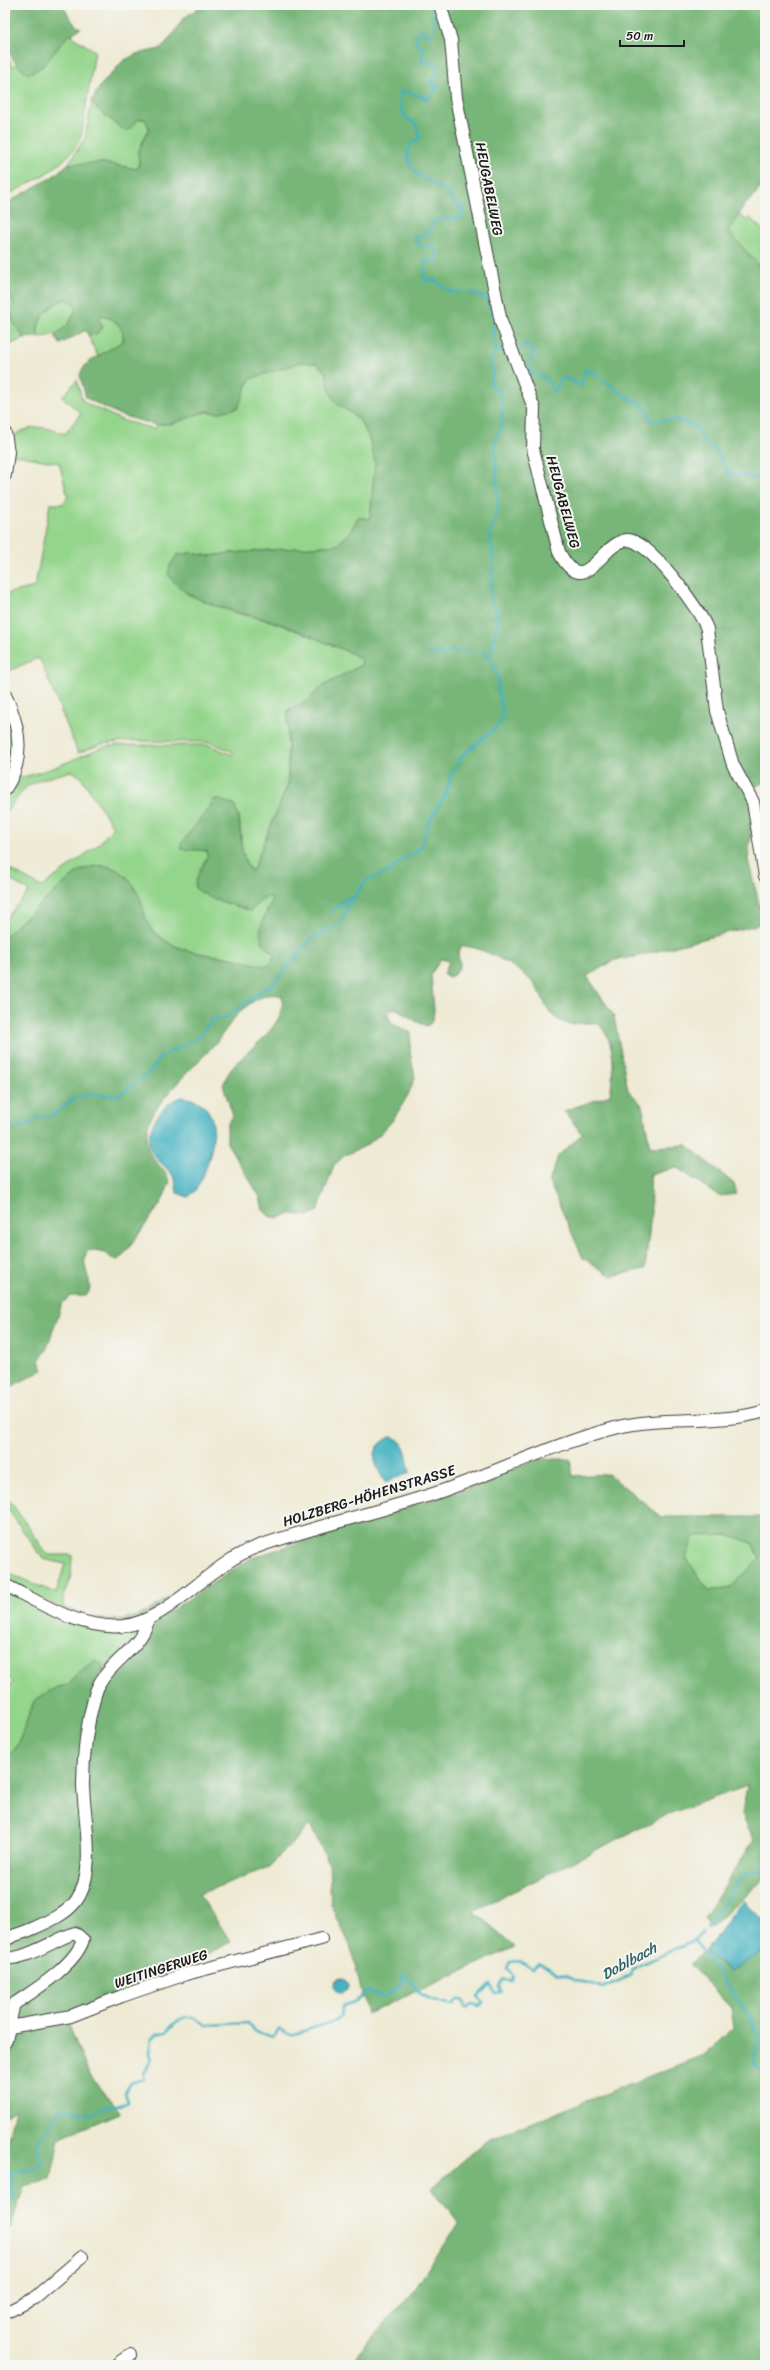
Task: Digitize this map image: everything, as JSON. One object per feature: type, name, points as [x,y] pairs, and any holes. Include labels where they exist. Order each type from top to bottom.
[{"type":"street","name":"HEUGABELWEG","points":[[440,5],[451,40],[456,98],[477,210],[501,322],[534,408],[533,449],[559,552],[566,567],[580,572],[590,569],[620,542],[628,540],[636,542],[663,566],[704,623],[717,710],[733,765],[753,802],[765,876]]},
{"type":"street","points":[[5,433],[8,452],[5,475]]},
{"type":"street","points":[[5,695],[17,724],[19,740],[15,770],[5,789]]},
{"type":"street","name":"HOLZBERG-HÖHENSTRASSE","points":[[5,1585],[90,1624],[114,1626],[148,1620],[225,1563],[263,1544],[428,1496],[584,1436],[615,1428],[656,1421],[721,1419],[765,1411]]},
{"type":"street","points":[[5,1941],[62,1914],[76,1901],[85,1880],[87,1839],[83,1784],[87,1734],[95,1694],[102,1678],[139,1640],[148,1620]]},
{"type":"street","points":[[5,1957],[8,1959],[28,1954],[64,1936],[75,1933],[83,1940],[80,1951],[39,1987],[14,2004],[10,2018],[10,2027],[5,2042]]},
{"type":"street","name":"WEITINGERWEG","points":[[10,2027],[72,2016],[122,1996],[186,1974],[321,1939]]},
{"type":"street","points":[[5,2313],[33,2299],[82,2257]]},
{"type":"street","points":[[116,2365],[130,2356]]},
{"type":"green space","points":[[14,5],[62,5],[75,25],[81,28],[68,36],[42,67],[28,74],[13,59],[9,51],[8,35]]},
{"type":"green space","points":[[202,5],[765,5],[765,184],[745,205],[728,231],[765,272],[765,782],[756,786],[748,860],[764,923],[635,957],[615,960],[587,976],[614,1016],[628,1090],[642,1105],[650,1147],[687,1145],[734,1184],[737,1194],[719,1196],[676,1167],[650,1175],[651,1214],[645,1269],[611,1276],[583,1258],[549,1182],[558,1156],[582,1134],[564,1111],[610,1095],[613,1057],[608,1039],[598,1023],[570,1024],[557,1019],[549,1011],[535,985],[521,972],[489,953],[478,949],[460,947],[458,953],[460,966],[455,974],[449,977],[444,974],[449,961],[441,959],[431,974],[434,1010],[433,1021],[427,1026],[395,1008],[388,1012],[390,1021],[393,1024],[411,1033],[410,1052],[415,1078],[408,1095],[393,1120],[367,1145],[344,1156],[334,1165],[318,1211],[308,1216],[291,1214],[278,1218],[269,1216],[263,1210],[260,1197],[227,1143],[227,1125],[233,1116],[223,1085],[230,1071],[264,1037],[278,1018],[282,1008],[282,996],[267,995],[253,1002],[239,1012],[215,1043],[164,1098],[156,1109],[150,1120],[147,1131],[147,1140],[150,1154],[167,1175],[170,1182],[161,1203],[123,1256],[117,1260],[111,1258],[106,1253],[88,1250],[85,1257],[85,1263],[90,1286],[89,1291],[86,1296],[70,1296],[62,1304],[46,1351],[39,1360],[43,1370],[5,1390],[5,936],[76,873],[88,868],[99,866],[109,867],[118,870],[133,884],[143,906],[149,926],[164,940],[175,946],[197,953],[232,958],[268,966],[272,962],[274,955],[263,942],[260,934],[262,922],[271,902],[271,896],[263,898],[251,911],[208,897],[195,888],[195,883],[206,860],[207,851],[181,849],[181,844],[215,799],[234,804],[239,821],[244,856],[247,865],[252,872],[288,784],[288,710],[306,702],[321,687],[361,665],[362,661],[346,650],[292,628],[200,600],[176,585],[168,574],[170,566],[177,555],[190,553],[210,556],[337,545],[351,531],[358,517],[370,519],[375,462],[369,438],[359,419],[336,403],[330,392],[326,372],[316,363],[301,362],[250,379],[238,408],[217,413],[206,411],[175,423],[156,425],[120,415],[86,398],[80,375],[83,368],[90,361],[123,341],[120,327],[110,318],[101,315],[99,319],[103,327],[96,334],[88,335],[86,330],[60,344],[55,336],[71,321],[77,306],[66,299],[55,304],[41,319],[38,331],[39,337],[24,338],[12,320],[13,302],[5,282],[5,204],[52,177],[68,164],[103,163],[137,169],[139,163],[138,152],[149,128],[145,119],[138,119],[131,129],[125,131],[95,107],[92,100],[101,85],[123,61],[136,54],[160,49],[170,38],[183,19]]},
{"type":"green space","points":[[73,33],[73,37],[95,51],[81,137],[75,148],[58,165],[5,197],[5,53],[13,66]]},
{"type":"green space","points":[[92,100],[95,107],[131,129],[138,119],[145,119],[149,128],[138,152],[139,163],[137,169],[103,163],[68,164],[85,138]]},
{"type":"green space","points":[[739,214],[746,220],[749,217],[765,232],[765,272],[727,231]]},
{"type":"green space","points":[[5,282],[13,302],[12,320],[24,338],[5,347]]},
{"type":"green space","points":[[66,299],[77,306],[71,320],[59,332],[53,335],[39,337],[38,331],[41,319],[55,304]]},
{"type":"green space","points":[[101,315],[110,318],[118,324],[122,331],[123,341],[98,357],[88,335],[96,334],[103,328],[99,319]]},
{"type":"green space","points":[[301,362],[316,363],[326,372],[330,392],[359,419],[369,438],[375,462],[370,519],[358,517],[351,531],[337,545],[210,556],[190,553],[177,555],[170,566],[187,594],[236,613],[270,621],[311,636],[355,655],[362,661],[361,665],[321,687],[306,702],[288,710],[288,784],[252,872],[243,859],[239,815],[202,850],[207,850],[208,856],[199,870],[263,898],[271,896],[272,903],[264,915],[263,943],[274,955],[272,962],[268,966],[262,966],[232,958],[197,953],[186,950],[164,940],[153,931],[145,920],[137,891],[129,879],[111,868],[101,866],[86,868],[76,873],[5,936],[5,920],[29,891],[5,877],[5,867],[42,887],[99,844],[113,827],[81,777],[72,771],[39,780],[26,787],[5,813],[5,794],[17,779],[53,768],[103,747],[117,745],[209,745],[232,755],[233,752],[210,742],[128,741],[102,744],[78,753],[40,659],[35,659],[5,673],[5,594],[35,587],[50,504],[63,504],[68,496],[59,463],[10,454],[9,438],[24,430],[36,427],[65,434],[81,413],[62,397],[77,380],[82,400],[87,404],[124,421],[154,429],[156,425],[171,423],[194,415],[209,412],[217,413],[244,391],[250,379]]},
{"type":"green space","points":[[5,701],[16,741],[5,785]]},
{"type":"green space","points":[[538,1459],[570,1459],[573,1476],[608,1474],[662,1517],[765,1517],[765,1878],[711,1927],[704,1918],[754,1840],[742,1814],[747,1786],[668,1814],[474,1911],[515,1947],[367,2014],[350,1945],[331,1906],[329,1863],[310,1825],[269,1867],[199,1894],[231,1942],[68,2023],[89,2075],[120,2113],[59,2138],[51,2180],[24,2186],[11,2227],[5,2228],[5,2151],[15,2109],[5,2117],[5,1761],[18,1745],[34,1701],[53,1689],[67,1685],[93,1661],[102,1664],[103,1672],[143,1642],[157,1620],[251,1558],[469,1488]],"holes":[[[729,1535],[752,1543],[760,1558],[731,1587],[709,1591],[686,1558],[694,1536]]]},
{"type":"green space","points":[[5,1494],[48,1555],[72,1555],[71,1576],[63,1597],[63,1606],[82,1614],[100,1619],[115,1620],[130,1618],[144,1613],[158,1605],[210,1568],[222,1557],[218,1563],[169,1602],[131,1621],[87,1620],[5,1582],[5,1572],[56,1593],[65,1564],[43,1559],[5,1505]]},
{"type":"green space","points":[[694,1535],[729,1535],[752,1543],[760,1558],[731,1587],[709,1591],[686,1558]]},
{"type":"green space","points":[[5,1588],[44,1608],[137,1628],[139,1634],[102,1672],[78,1673],[67,1685],[53,1689],[34,1701],[18,1745],[5,1761],[5,1695],[13,1681],[5,1676]]},
{"type":"green space","points":[[765,1949],[765,2365],[348,2365],[415,2289],[458,2223],[432,2188],[487,2140],[703,2055],[734,2028],[731,2007],[689,1964],[705,1952],[731,1972]]},
{"type":"water","points":[[182,1097],[195,1100],[205,1107],[210,1115],[213,1125],[212,1148],[209,1160],[200,1182],[196,1189],[188,1197],[177,1193],[174,1178],[152,1152],[149,1140],[153,1124],[162,1110],[175,1100]]},
{"type":"water","points":[[390,1437],[396,1438],[403,1445],[407,1456],[410,1473],[385,1482],[376,1463],[375,1452],[383,1442]]},
{"type":"water","points":[[743,1900],[765,1922],[764,1950],[731,1972],[705,1952]]},
{"type":"water","points":[[338,1978],[344,1978],[348,1982],[348,1988],[344,1992],[338,1992],[334,1988],[334,1982]]},
{"type":"waterway","points":[[434,5],[435,26],[430,36],[420,29],[415,43],[424,48],[421,61],[437,64],[436,74],[430,82],[439,86],[426,100],[419,95],[401,91],[400,105],[404,116],[416,124],[420,138],[411,144],[407,153],[411,166],[419,176],[445,190],[453,202],[463,209],[462,218],[433,220],[429,233],[413,238],[421,247],[434,245],[437,260],[425,261],[424,281],[434,280],[449,291],[461,292]]},
{"type":"waterway","points":[[469,292],[486,298],[495,321],[492,334],[496,348],[508,353]]},
{"type":"waterway","points":[[518,354],[526,343],[534,354],[527,367],[534,375],[546,378],[555,393],[561,379],[570,379],[581,386],[585,370],[595,373],[623,395],[638,402],[646,409],[651,420],[678,420],[691,424],[698,431],[703,442],[715,448],[729,474],[754,477],[765,482]]},
{"type":"waterway","points":[[5,1131],[25,1126],[40,1116],[53,1115],[75,1098],[89,1094],[118,1096],[150,1072],[160,1057],[196,1039],[213,1019],[225,1018],[266,988],[270,987],[312,938],[341,922],[349,904],[366,881],[392,870],[400,861],[414,854],[422,845],[429,821],[446,794],[451,775],[462,756],[499,725],[503,712],[498,693],[498,676],[490,658],[497,622],[496,610],[490,599],[493,558],[490,533],[498,510],[495,439],[502,428],[502,395],[490,383],[493,374],[490,362],[496,348]]},
{"type":"waterway","points":[[429,654],[443,654],[452,650],[463,653],[469,652]]},
{"type":"waterway","points":[[479,652],[490,658]]},
{"type":"waterway","points":[[332,912],[345,899],[353,898]]},
{"type":"waterway","name":"Doblbach","points":[[707,1927],[742,1877],[765,1866]]},
{"type":"waterway","name":"Doblbach","points":[[5,2211],[8,2210],[13,2197],[10,2172],[31,2170],[40,2166],[41,2156],[36,2149],[39,2140],[50,2128],[60,2108],[92,2114],[101,2109],[119,2105],[128,2101],[125,2093],[131,2083],[143,2079],[143,2073],[152,2060],[150,2053],[152,2039],[157,2034],[166,2032],[175,2023],[185,2017],[193,2017],[206,2025],[248,2023],[257,2032],[273,2037],[279,2029],[291,2035],[335,2021],[340,2017],[343,2006],[354,2002],[368,1990],[384,1997],[402,1983],[401,1975],[409,1979],[422,1995],[430,1999],[453,2005],[457,2000],[463,2000],[465,2008],[472,2004],[480,2006],[483,2003],[478,1996],[490,1984],[496,1993],[502,1992],[500,1986],[503,1980],[512,1981],[513,1976],[507,1969],[510,1962],[520,1961],[532,1969],[539,1963],[551,1968],[557,1974],[566,1975],[574,1980],[593,1984],[602,1988],[630,1976],[632,1969],[694,1940],[702,1932]]},
{"type":"waterway","points":[[694,1940],[750,2017],[759,2039],[753,2064],[765,2074]]}]
